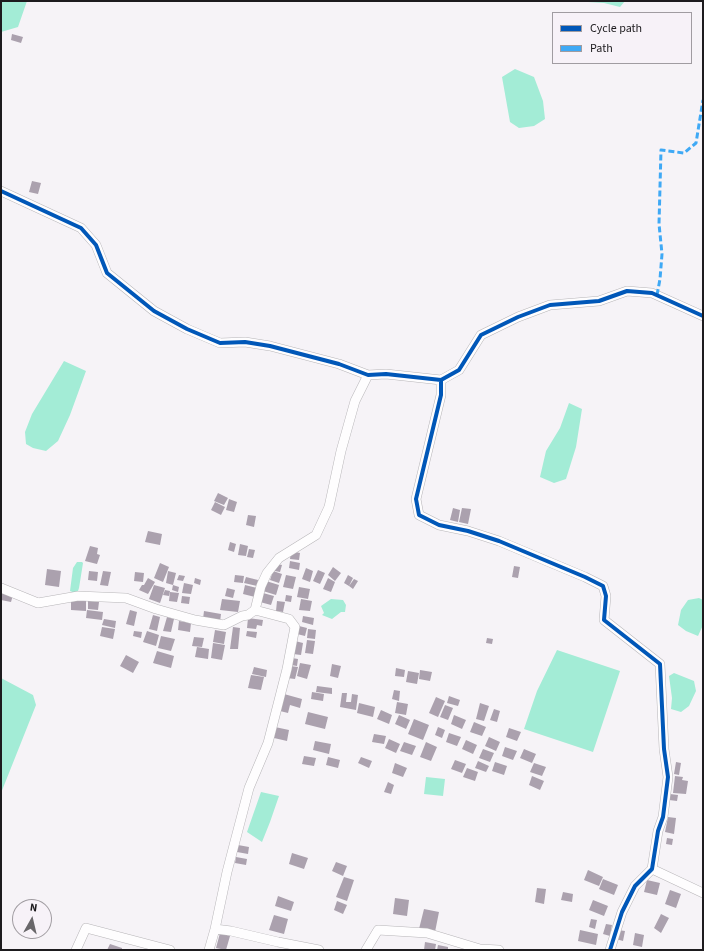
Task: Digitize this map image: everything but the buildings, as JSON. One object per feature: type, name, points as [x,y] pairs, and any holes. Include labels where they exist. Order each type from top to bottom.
[{"type":"street","points":[[1,191],[81,228],[96,245],[107,273],[154,311],[187,329],[220,343],[245,342],[270,346],[339,364],[368,375],[386,374],[441,380],[459,370],[481,335],[518,316],[550,305],[599,301],[627,291],[652,293],[703,316]]},
{"type":"street","points":[[1,588],[38,603],[78,596],[126,598],[156,609],[195,620],[224,625],[242,616],[248,615],[255,610],[261,586],[267,574],[279,558],[316,535],[330,507],[341,451],[355,401],[368,375]]},
{"type":"street","points":[[441,380],[440,403],[416,499],[419,515],[439,525],[468,531],[500,541],[603,586],[606,596],[604,620],[660,664],[664,749],[668,777],[663,817],[658,831],[652,870],[635,886],[622,912],[610,950]]},
{"type":"street","points":[[209,950],[215,930],[227,872],[249,788],[268,743],[288,669],[295,626],[289,619],[255,610]]},
{"type":"street","points":[[652,870],[703,893]]},
{"type":"street","points":[[76,950],[86,928],[170,950]]},
{"type":"street","points":[[215,930],[231,930],[278,942],[319,950]]},
{"type":"street","points":[[366,950],[378,930],[427,933],[480,949],[499,950]]},
{"type":"shaded area","points":[[1,1],[27,1],[18,27],[1,32]]},
{"type":"shaded area","points":[[587,1],[625,1],[620,7]]},
{"type":"shaded area","points":[[515,69],[534,77],[543,101],[545,119],[534,126],[519,128],[510,122],[502,77]]},
{"type":"shaded area","points":[[64,361],[86,371],[70,415],[58,441],[46,451],[33,448],[26,444],[25,432],[32,414]]},
{"type":"shaded area","points":[[569,403],[582,409],[576,447],[566,479],[554,483],[540,477],[546,451],[560,428]]},
{"type":"shaded area","points":[[77,562],[83,563],[77,594],[70,591],[73,568]]},
{"type":"shaded area","points":[[699,598],[703,600],[703,625],[698,636],[686,631],[678,625],[681,610],[688,600]]},
{"type":"shaded area","points":[[331,599],[343,600],[346,605],[345,612],[341,612],[332,619],[322,615],[324,613],[321,606]]},
{"type":"shaded area","points":[[557,650],[620,671],[593,752],[524,729],[537,691]]},
{"type":"shaded area","points":[[674,673],[694,681],[696,691],[689,706],[681,712],[671,709],[672,698],[669,676]]},
{"type":"shaded area","points":[[1,678],[33,695],[36,705],[1,793]]},
{"type":"shaded area","points":[[426,777],[445,779],[443,796],[424,794]]},
{"type":"shaded area","points":[[261,792],[279,796],[262,842],[247,832]]},
{"type":"marked path","points":[[657,295],[662,254],[659,224],[661,150],[684,153],[696,143],[703,100]]},
{"type":"cycle path","points":[[1,191],[81,228],[96,245],[107,273],[154,311],[187,329],[220,343],[245,342],[270,346],[339,364],[368,375],[386,374],[441,380],[459,370],[481,335],[518,317],[550,305],[599,301],[627,291],[652,293],[703,316]]},
{"type":"cycle path","points":[[441,380],[441,395],[416,499],[419,515],[439,525],[468,531],[499,541],[603,586],[606,596],[604,620],[660,664],[664,749],[668,777],[663,817],[658,831],[652,869],[635,886],[622,912],[610,950]]}]
